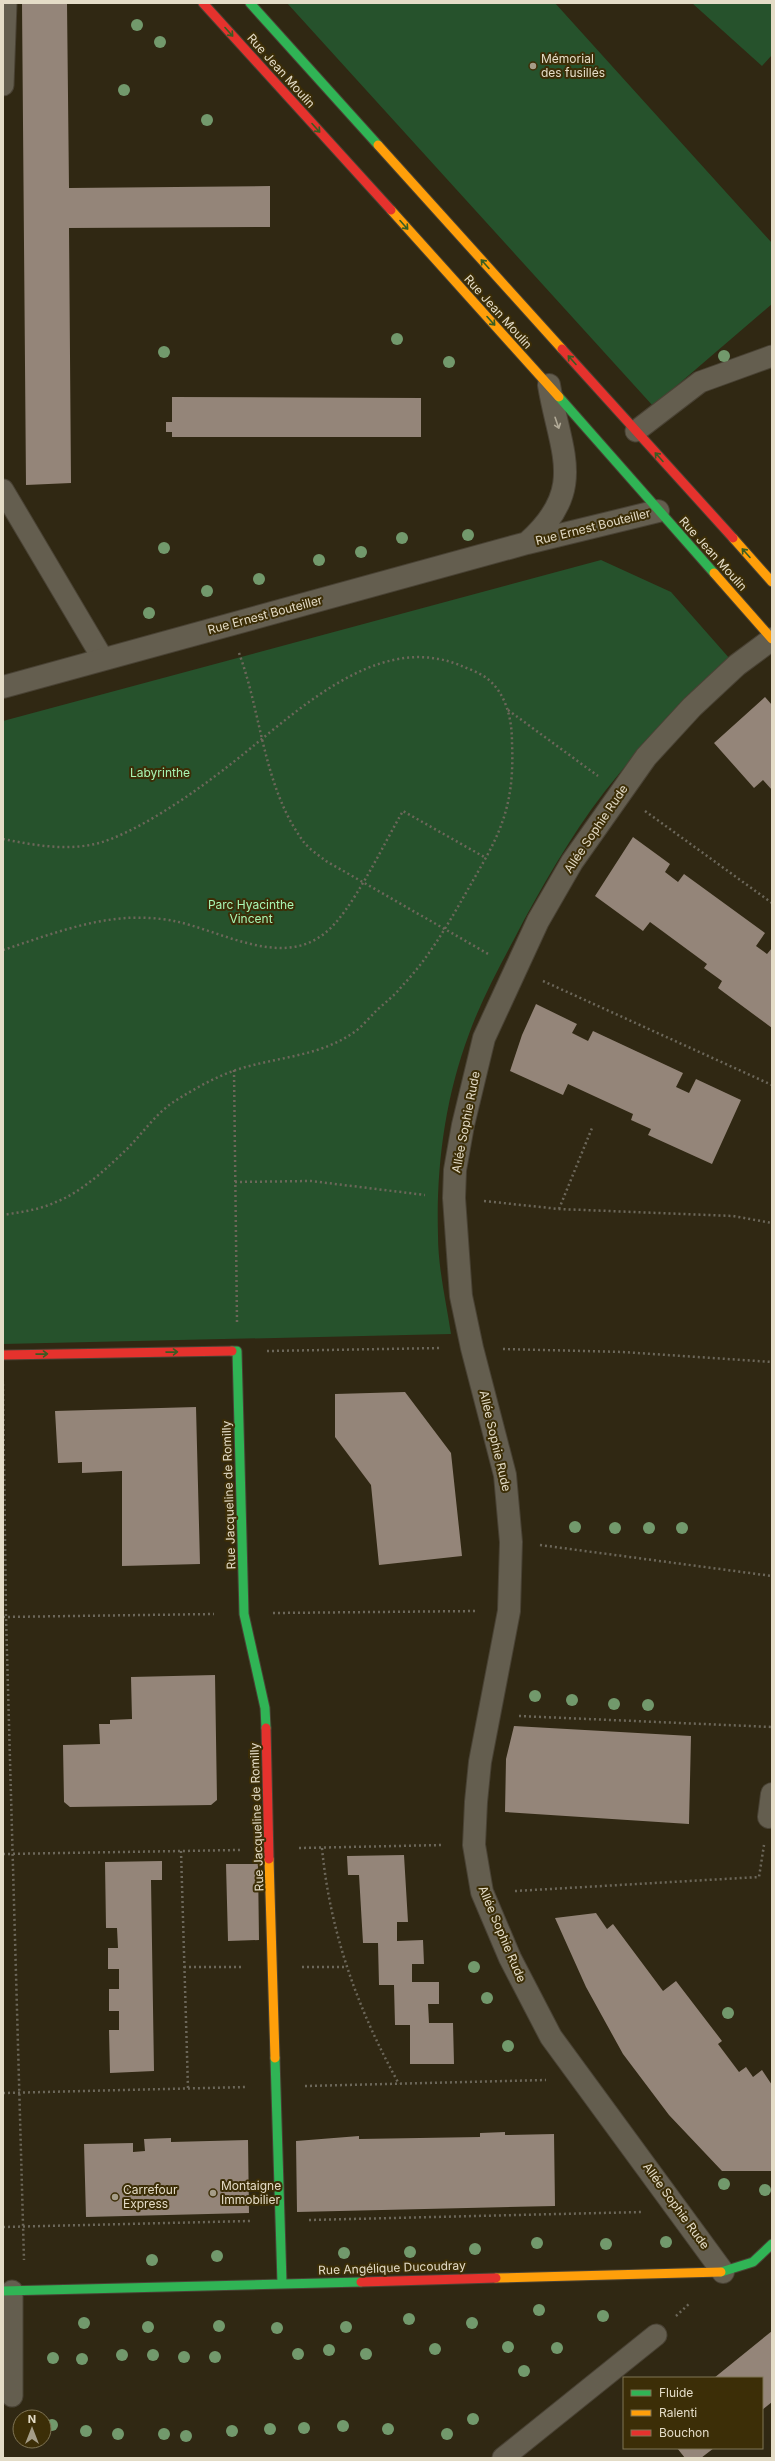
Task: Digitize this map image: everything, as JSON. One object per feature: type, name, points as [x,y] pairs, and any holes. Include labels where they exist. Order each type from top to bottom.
[{"type":"street","name":"Rue Jean Moulin","points":[[203,3],[548,385],[772,639]]},
{"type":"street","name":"Rue Jean Moulin","points":[[250,3],[772,582]]},
{"type":"street","name":"Rue Ernest Bouteiller","points":[[528,543],[543,530],[554,513],[561,497],[566,473],[565,453],[554,415],[548,385]]},
{"type":"street","name":"Rue Ernest Bouteiller","points":[[3,687],[528,543],[658,511]]},
{"type":"street","name":"Allée Sophie Rude","points":[[723,2272],[681,2211],[551,2038],[510,1958],[482,1892],[474,1845],[480,1762],[509,1611],[511,1542],[505,1475],[472,1348],[461,1296],[454,1198],[455,1170],[463,1125],[482,1046],[515,968],[538,920],[572,862],[646,757],[692,707],[737,665],[772,639]]},
{"type":"street","points":[[3,1355],[237,1351]]},
{"type":"street","name":"Rue Jacqueline de Romilly","points":[[237,1351],[244,1614],[266,1716],[282,2283]]},
{"type":"street","points":[[769,1817],[772,1794]]},
{"type":"street","name":"Rue Angélique Ducoudray","points":[[13,2291],[723,2272],[753,2262],[772,2244]]},
{"type":"lane","points":[[3,85],[6,3]]},
{"type":"lane","points":[[636,431],[700,382],[772,356]]},
{"type":"lane","points":[[3,490],[103,659]]},
{"type":"lane","points":[[12,2396],[13,2291]]},
{"type":"lane","points":[[503,2458],[656,2336]]},
{"type":"path","points":[[229,625],[241,657],[274,784],[291,822],[304,842],[326,861],[445,930],[515,968],[772,1084]]},
{"type":"path","points":[[3,839],[50,847],[74,847],[111,839],[172,806],[225,769],[294,712],[340,682],[362,670],[408,658],[428,656],[471,669],[488,679],[501,694],[508,710],[512,733],[511,787],[501,827],[486,858],[445,930],[404,985],[354,1033],[328,1046],[299,1056],[234,1070],[205,1083],[171,1103],[127,1148],[77,1190],[57,1202],[32,1210],[3,1215]]},
{"type":"path","points":[[508,710],[772,903]]},
{"type":"path","points":[[3,950],[93,922],[127,918],[173,920],[264,947],[292,946],[305,943],[324,935],[342,916],[403,811],[486,858]]},
{"type":"path","points":[[234,1070],[237,1351],[472,1348],[623,1352],[772,1362]]},
{"type":"path","points":[[559,1208],[592,1128]]},
{"type":"path","points":[[235,1182],[311,1181],[454,1198],[559,1208],[733,1216],[772,1223]]},
{"type":"path","points":[[3,1383],[6,1617],[23,2227],[13,2291]]},
{"type":"path","points":[[511,1542],[772,1576]]},
{"type":"path","points":[[488,1714],[772,1727]]},
{"type":"path","points":[[482,1892],[759,1877],[769,1817]]},
{"type":"path","points":[[322,1848],[324,1876],[336,1937],[368,2025],[399,2084]]},
{"type":"path","points":[[181,1851],[188,2088]]},
{"type":"path","points":[[3,2227],[681,2211]]},
{"type":"green space","points":[[287,3],[555,3],[772,243],[772,304],[653,406]]},
{"type":"green space","points":[[692,3],[772,3],[772,55],[762,66]]},
{"type":"green space","name":"Parc Hyacinthe Vincent","points":[[601,560],[671,592],[730,659],[644,744],[604,792],[579,827],[556,863],[524,920],[475,1019],[461,1058],[448,1108],[439,1184],[439,1260],[451,1334],[3,1344],[3,721]]},
{"type":"building","points":[[22,3],[67,3],[69,188],[270,186],[270,227],[69,228],[71,483],[26,485]]},
{"type":"building","points":[[172,397],[421,398],[421,437],[172,437],[172,432],[166,432],[166,422],[172,422]]},
{"type":"building","points":[[765,697],[772,705],[772,790],[763,780],[754,788],[714,743]]},
{"type":"building","points":[[633,837],[670,864],[665,872],[678,882],[684,874],[765,933],[756,946],[767,954],[772,948],[772,1028],[718,988],[722,981],[704,968],[707,964],[650,922],[643,931],[595,896]]},
{"type":"building","points":[[536,1004],[577,1024],[572,1033],[588,1041],[593,1031],[683,1073],[676,1087],[689,1093],[696,1079],[741,1100],[712,1164],[648,1135],[651,1129],[631,1120],[633,1114],[568,1084],[563,1095],[510,1071],[522,1035]]},
{"type":"building","points":[[405,1392],[451,1453],[462,1556],[379,1565],[371,1485],[335,1437],[335,1394]]},
{"type":"building","points":[[196,1407],[200,1564],[122,1566],[122,1471],[82,1473],[82,1462],[58,1463],[55,1411]]},
{"type":"building","points":[[215,1675],[217,1800],[211,1805],[70,1807],[64,1802],[63,1745],[100,1744],[99,1724],[110,1724],[110,1720],[132,1719],[131,1677]]},
{"type":"building","points":[[514,1726],[691,1736],[689,1824],[505,1812],[506,1759]]},
{"type":"building","points":[[404,1855],[408,1922],[397,1922],[397,1941],[423,1940],[424,1964],[412,1964],[412,1982],[439,1982],[439,2004],[428,2004],[429,2023],[453,2023],[454,2064],[410,2064],[410,2025],[395,2025],[394,1985],[379,1985],[378,1943],[363,1943],[359,1875],[348,1875],[347,1856]]},
{"type":"building","points":[[162,1861],[162,1880],[151,1880],[154,2071],[110,2073],[109,2030],[119,2030],[119,2011],[109,2011],[109,1989],[119,1989],[119,1969],[108,1969],[108,1948],[118,1948],[117,1928],[106,1928],[105,1862]]},
{"type":"building","points":[[226,1864],[258,1864],[259,1940],[228,1941]]},
{"type":"building","points":[[596,1913],[607,1929],[613,1924],[663,1991],[676,1981],[722,2041],[718,2044],[739,2072],[746,2067],[753,2077],[762,2070],[772,2085],[771,2171],[722,2171],[669,2115],[623,2054],[586,1987],[555,1918]]},
{"type":"building","points":[[505,2132],[505,2135],[554,2134],[555,2206],[297,2212],[296,2141],[359,2136],[359,2139],[480,2137],[480,2133]]},
{"type":"building","points":[[171,2138],[171,2142],[248,2140],[249,2213],[86,2217],[84,2144],[133,2143],[133,2152],[145,2151],[144,2139]]},
{"type":"building","points":[[772,2331],[772,2402],[763,2409],[763,2377],[715,2377]]},
{"type":"building","points":[[678,2449],[713,2449],[701,2458],[685,2458]]},
{"type":"traffic: fast","points":[[250,3],[378,145]]},
{"type":"traffic: fast","points":[[559,397],[714,573]]},
{"type":"traffic: fast","points":[[232,1351],[237,1351],[244,1614],[265,1708],[266,1728]]},
{"type":"traffic: fast","points":[[275,2058],[282,2283]]},
{"type":"traffic: fast","points":[[721,2272],[753,2262],[772,2244]]},
{"type":"traffic: fast","points":[[3,2291],[361,2282]]},
{"type":"traffic: slow","points":[[378,145],[562,349]]},
{"type":"traffic: slow","points":[[391,210],[559,397]]},
{"type":"traffic: slow","points":[[733,538],[772,582]]},
{"type":"traffic: slow","points":[[714,573],[772,639]]},
{"type":"traffic: slow","points":[[269,1859],[275,2058]]},
{"type":"traffic: slow","points":[[496,2278],[721,2272]]},
{"type":"traffic: jam","points":[[203,3],[391,210]]},
{"type":"traffic: jam","points":[[562,349],[733,538]]},
{"type":"traffic: jam","points":[[3,1355],[232,1351]]},
{"type":"traffic: jam","points":[[266,1728],[269,1859]]},
{"type":"traffic: jam","points":[[361,2282],[496,2278]]},
{"type":"place","name":"Mémorial des fusillés","points":[[533,66]]},
{"type":"place","name":"Montaigne Immobilier","points":[[213,2193]]},
{"type":"place","name":"Carrefour Express","points":[[115,2197]]},
{"type":"park label","name":"Labyrinthe","points":[[160,773]]}]
